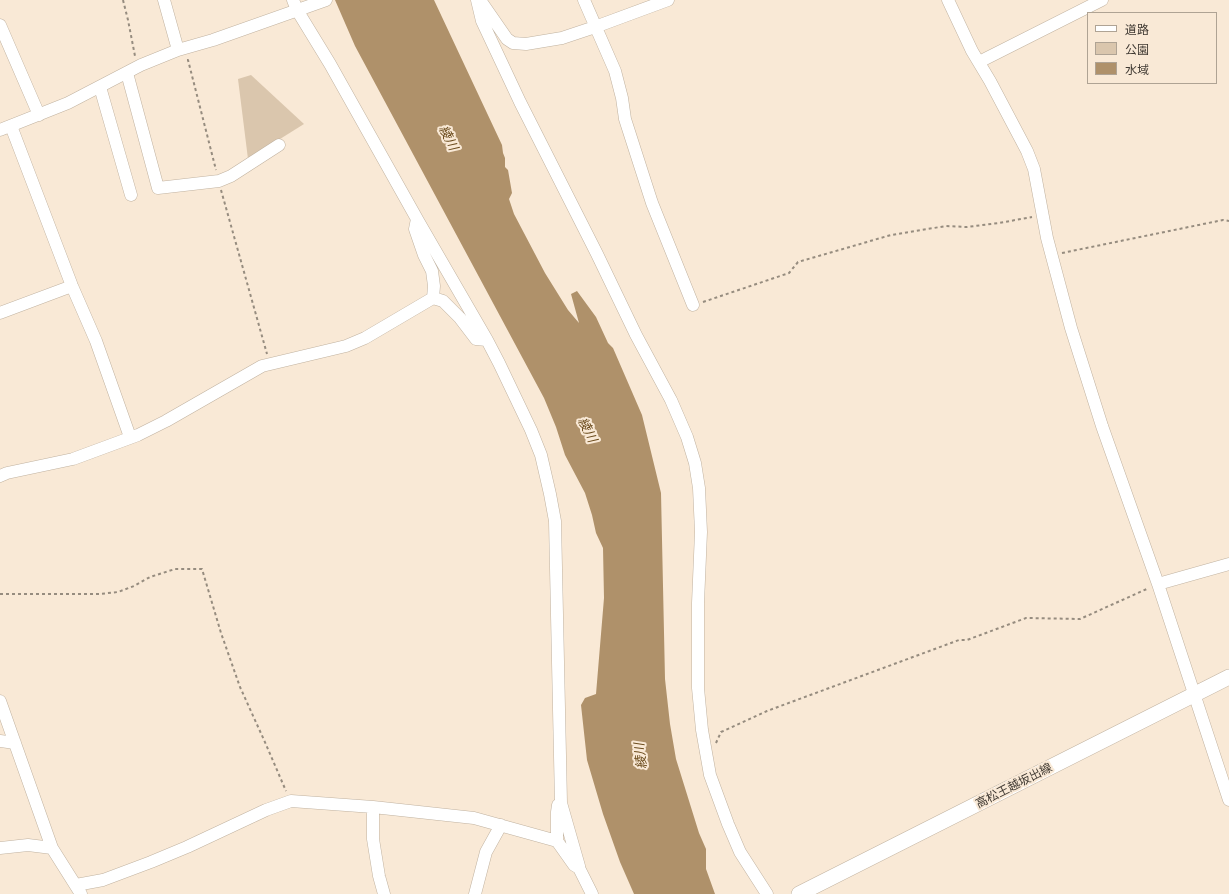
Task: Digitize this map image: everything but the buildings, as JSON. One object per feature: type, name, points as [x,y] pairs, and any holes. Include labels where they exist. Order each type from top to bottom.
[{"type":"main road","name":"高松王越坂出線","points":[[799,894],[1229,677]]},
{"type":"street","points":[[164,0],[179,55]]},
{"type":"street","points":[[130,438],[96,341],[5,128],[68,103],[132,70],[179,55],[298,6],[326,0]]},
{"type":"street","points":[[476,0],[482,21],[520,102],[636,335],[671,400],[687,437],[695,463],[699,488],[701,532],[698,603],[698,688],[702,730],[710,775],[728,824],[740,852],[767,894]]},
{"type":"street","points":[[480,0],[507,39],[513,43],[526,44],[562,38],[668,0]]},
{"type":"street","points":[[584,0],[615,71],[626,118],[652,203],[693,305]]},
{"type":"street","points":[[948,0],[972,51],[1027,151],[1034,169],[1047,238],[1071,328],[1102,426],[1158,584],[1229,800]]},
{"type":"street","points":[[979,62],[1102,0]]},
{"type":"street","points":[[298,6],[417,219],[487,340],[531,430],[541,455],[554,514],[561,803],[579,868],[592,894]]},
{"type":"street","points":[[0,25],[39,115]]},
{"type":"street","points":[[132,70],[158,188],[219,181],[231,176],[279,145]]},
{"type":"street","points":[[100,86],[131,195]]},
{"type":"street","points":[[417,219],[415,229],[424,255],[432,271],[434,286],[433,298]]},
{"type":"street","points":[[0,312],[72,286]]},
{"type":"street","points":[[0,476],[7,473],[73,459],[130,438],[166,421],[262,366],[346,346],[365,338],[433,298],[443,301],[460,318],[476,339],[487,340]]},
{"type":"street","points":[[1158,584],[1229,564]]},
{"type":"street","points":[[0,701],[52,848],[78,890],[188,847],[266,810],[291,802],[373,807],[474,818],[557,841]]},
{"type":"street","points":[[0,741],[15,743]]},
{"type":"street","points":[[561,803],[558,805],[557,812],[557,841],[574,865],[579,868]]},
{"type":"street","points":[[373,807],[373,839],[379,876],[384,894]]},
{"type":"street","points":[[475,894],[486,852],[501,825]]},
{"type":"street","points":[[0,848],[28,845],[52,848]]},
{"type":"path","points":[[123,0],[128,20],[132,70]]},
{"type":"path","points":[[179,55],[188,60],[219,181],[270,364]]},
{"type":"path","points":[[693,305],[789,273],[798,262],[891,235],[946,226],[968,227],[999,223],[1043,214]]},
{"type":"path","points":[[1052,255],[1223,220],[1229,221]]},
{"type":"path","points":[[0,594],[100,594],[118,592],[134,586],[150,577],[176,568],[202,569],[221,632],[240,687],[291,802]]},
{"type":"path","points":[[716,749],[716,742],[721,732],[767,711],[841,683],[959,640],[967,640],[1026,618],[1080,619],[1158,584]]},
{"type":"green space","points":[[251,75],[304,124],[248,159],[238,79]]},
{"type":"water","name":"綾川","points":[[335,0],[434,0],[502,145],[505,158],[505,167],[508,170],[512,193],[509,199],[514,214],[545,273],[568,310],[579,323],[571,294],[577,291],[596,317],[608,343],[613,348],[642,415],[661,493],[665,679],[670,724],[676,759],[699,833],[706,849],[706,869],[715,894],[634,894],[620,862],[603,814],[587,760],[581,705],[585,698],[596,694],[604,598],[603,548],[596,533],[585,493],[565,455],[556,427],[544,398],[355,46]]}]
